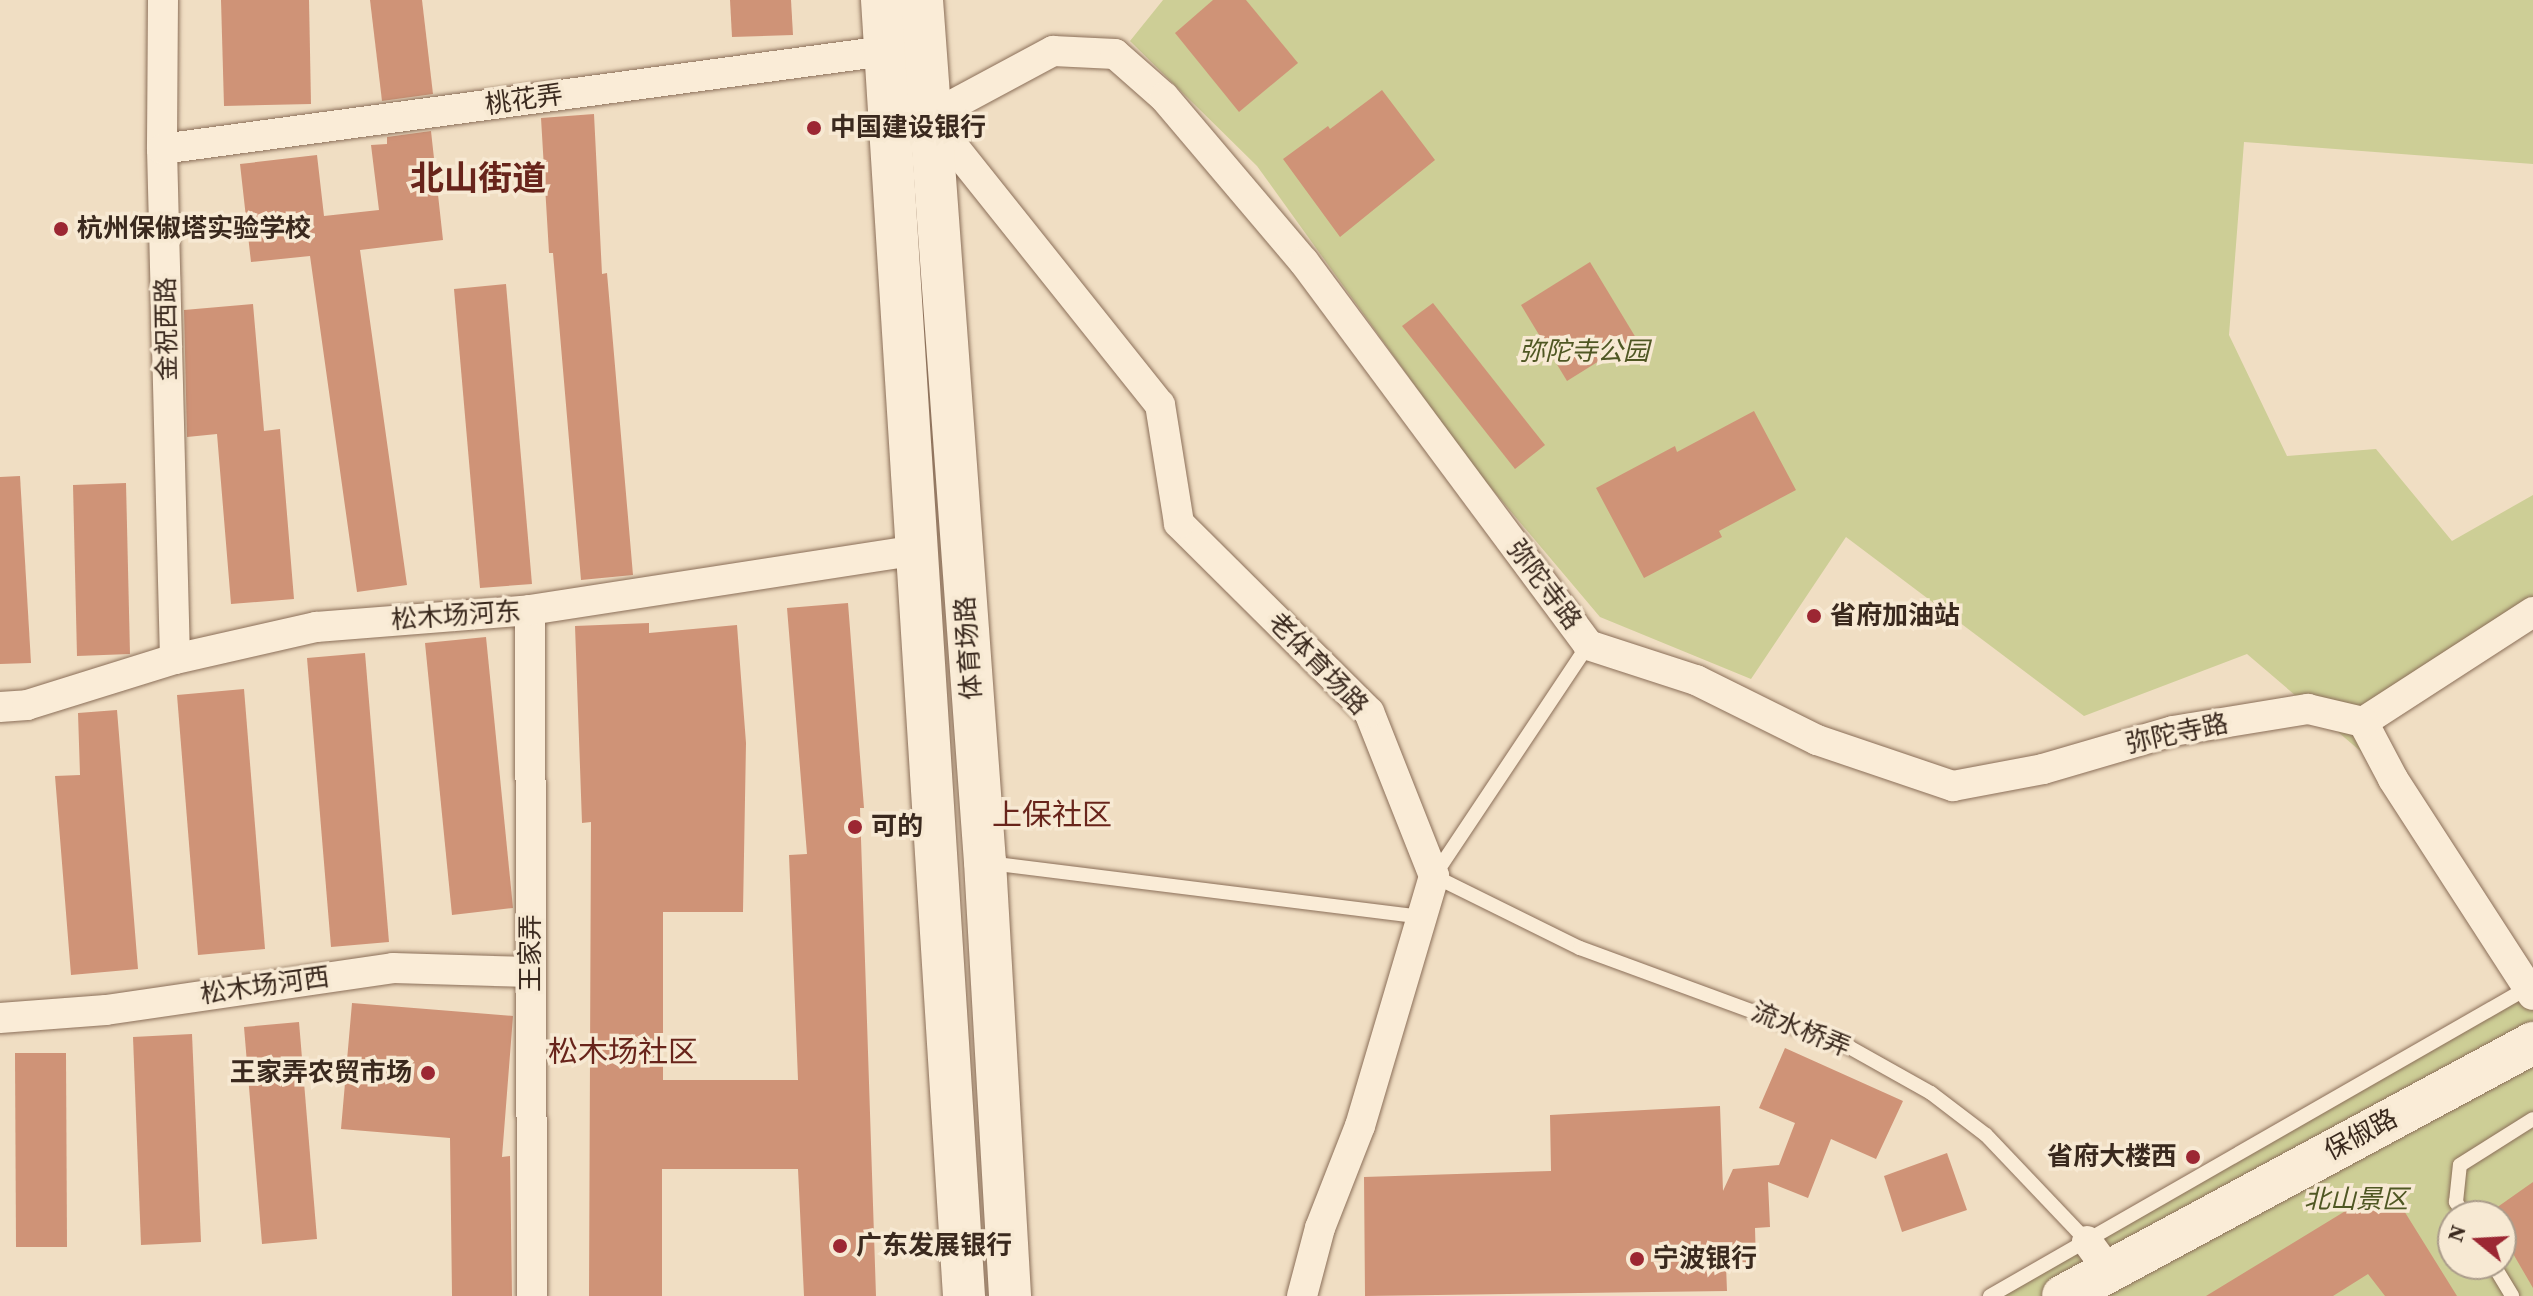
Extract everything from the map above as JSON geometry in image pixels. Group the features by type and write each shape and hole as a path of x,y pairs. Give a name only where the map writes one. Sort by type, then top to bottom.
{"main road":[{"name":"体育场路","path":"882,0 964,1296"},
{"name":"体育场路","path":"922,0 985,862 1010,1296"},
{"name":"保俶路","path":"2063,1296 2098,1256 2533,1043"}],"street":[{"name":"金祝西路","path":"163,0 162,149 175,659"},
{"name":"桃花弄","path":"162,149 885,51"},
{"name":"弥陀寺路","path":"930,117 1053,51 1115,54 1164,97 1304,262 1588,645 1696,680 1817,740 1953,786 2043,769 2173,731 2308,709 2363,722"},
{"name":"老体育场路","path":"930,117 1160,405 1179,523 1369,712 1434,876"},
{"name":"松木场河东","path":"0,707 27,705 175,659 316,627 530,610 918,550"},
{"name":"王家弄","path":"530,610 532,1296"},
{"path":"2531,989 2393,779 2363,722 2533,612"},
{"path":"1302,1296 1320,1228 1360,1126 1434,876"},
{"name":"松木场河西","path":"0,1018 106,1010 393,968 531,972"}],"lane":[{"path":"1434,876 1588,645"},
{"path":"985,862 1423,917"},
{"name":"流水桥弄","path":"1434,876 1580,948 1862,1054 1931,1093 1986,1135 2098,1256"},
{"path":"1990,1296 2098,1256 2531,989"},
{"path":"2456,1200 2460,1165 2533,1119"}],"green space":[{"name":"弥陀寺公园","path":"1163,0 2533,0 2533,164 2244,142 2229,335 2287,456 2376,449 2452,541 2533,495 2533,612 2364,722 2393,779 2247,654 2084,716 1846,537 1751,679 1600,617 1475,469 1257,166 1130,41"},
{"name":"北山景区","path":"2533,983 2533,1296 1991,1296"}],"building":[{"path":"221,0 309,0 311,104 224,106"},
{"path":"370,0 422,0 433,94 382,101"},
{"path":"730,0 791,0 793,35 732,37"},
{"path":"1213,0 1246,0 1298,63 1239,112 1175,33"},
{"path":"1382,90 1435,160 1340,237 1283,159"},
{"path":"594,114 602,274 607,273 633,575 581,580 553,253 549,253 541,118"},
{"path":"431,131 443,240 360,250 407,585 357,592 310,256 251,262 240,164 317,155 324,216 379,210 371,145 387,144 387,137"},
{"path":"1590,262 1636,338 1567,381 1521,305"},
{"path":"506,284 532,584 480,588 454,289"},
{"path":"1433,303 1545,445 1515,469 1402,326"},
{"path":"253,304 264,431 280,429 294,599 231,604 217,434 187,437 184,310"},
{"path":"1754,411 1796,490 1719,531 1722,537 1644,578 1596,488 1675,446 1677,452"},
{"path":"20,476 31,663 0,664 0,477"},
{"path":"126,483 130,654 77,656 73,485"},
{"path":"848,603 864,808 860,808 876,1296 804,1296 798,1169 662,1169 662,1296 589,1296 591,822 582,823 575,626 649,623 649,633 737,625 746,743 743,912 663,912 663,1080 798,1080 789,855 807,854 787,608"},
{"path":"486,637 513,908 452,915 425,643"},
{"path":"365,653 389,942 331,947 307,658"},
{"path":"244,689 265,949 198,955 177,695"},
{"path":"117,710 138,969 71,975 55,776 80,775 78,713"},
{"name":"王家弄农贸市场","path":"352,1003 513,1016 502,1157 510,1156 512,1296 452,1296 450,1138 341,1129"},
{"path":"299,1022 317,1239 262,1244 244,1027"},
{"path":"192,1034 201,1242 141,1245 133,1037"},
{"path":"1785,1048 1903,1101 1876,1159 1831,1139 1808,1198 1768,1182 1770,1227 1755,1228 1756,1263 1726,1265 1727,1291 1365,1296 1364,1177 1551,1171 1550,1115 1720,1106 1723,1191 1733,1169 1779,1165 1795,1123 1759,1108"},
{"path":"15,1053 66,1053 67,1247 16,1247"},
{"path":"1947,1153 1967,1210 1902,1232 1884,1176"},
{"path":"2533,1182 2533,1288 2517,1260 2517,1200 2507,1200"},
{"path":"2388,1185 2437,1264 2437,1280 2447,1280 2457,1296 2385,1296 2368,1274 2333,1296 2206,1296"}],"place":[{"name":"中国建设银行","path":"814,128"},
{"name":"杭州保俶塔实验学校","path":"61,229"},
{"name":"省府加油站","path":"1814,616"},
{"name":"可的","path":"855,827"},
{"name":"王家弄农贸市场","path":"428,1073"},
{"name":"省府大楼西","path":"2193,1157"},
{"name":"广东发展银行","path":"840,1246"},
{"name":"宁波银行","path":"1637,1259"}],"district":[{"name":"北山街道","path":"478,179"},
{"name":"上保社区","path":"1052,815"},
{"name":"松木场社区","path":"623,1052"}]}
